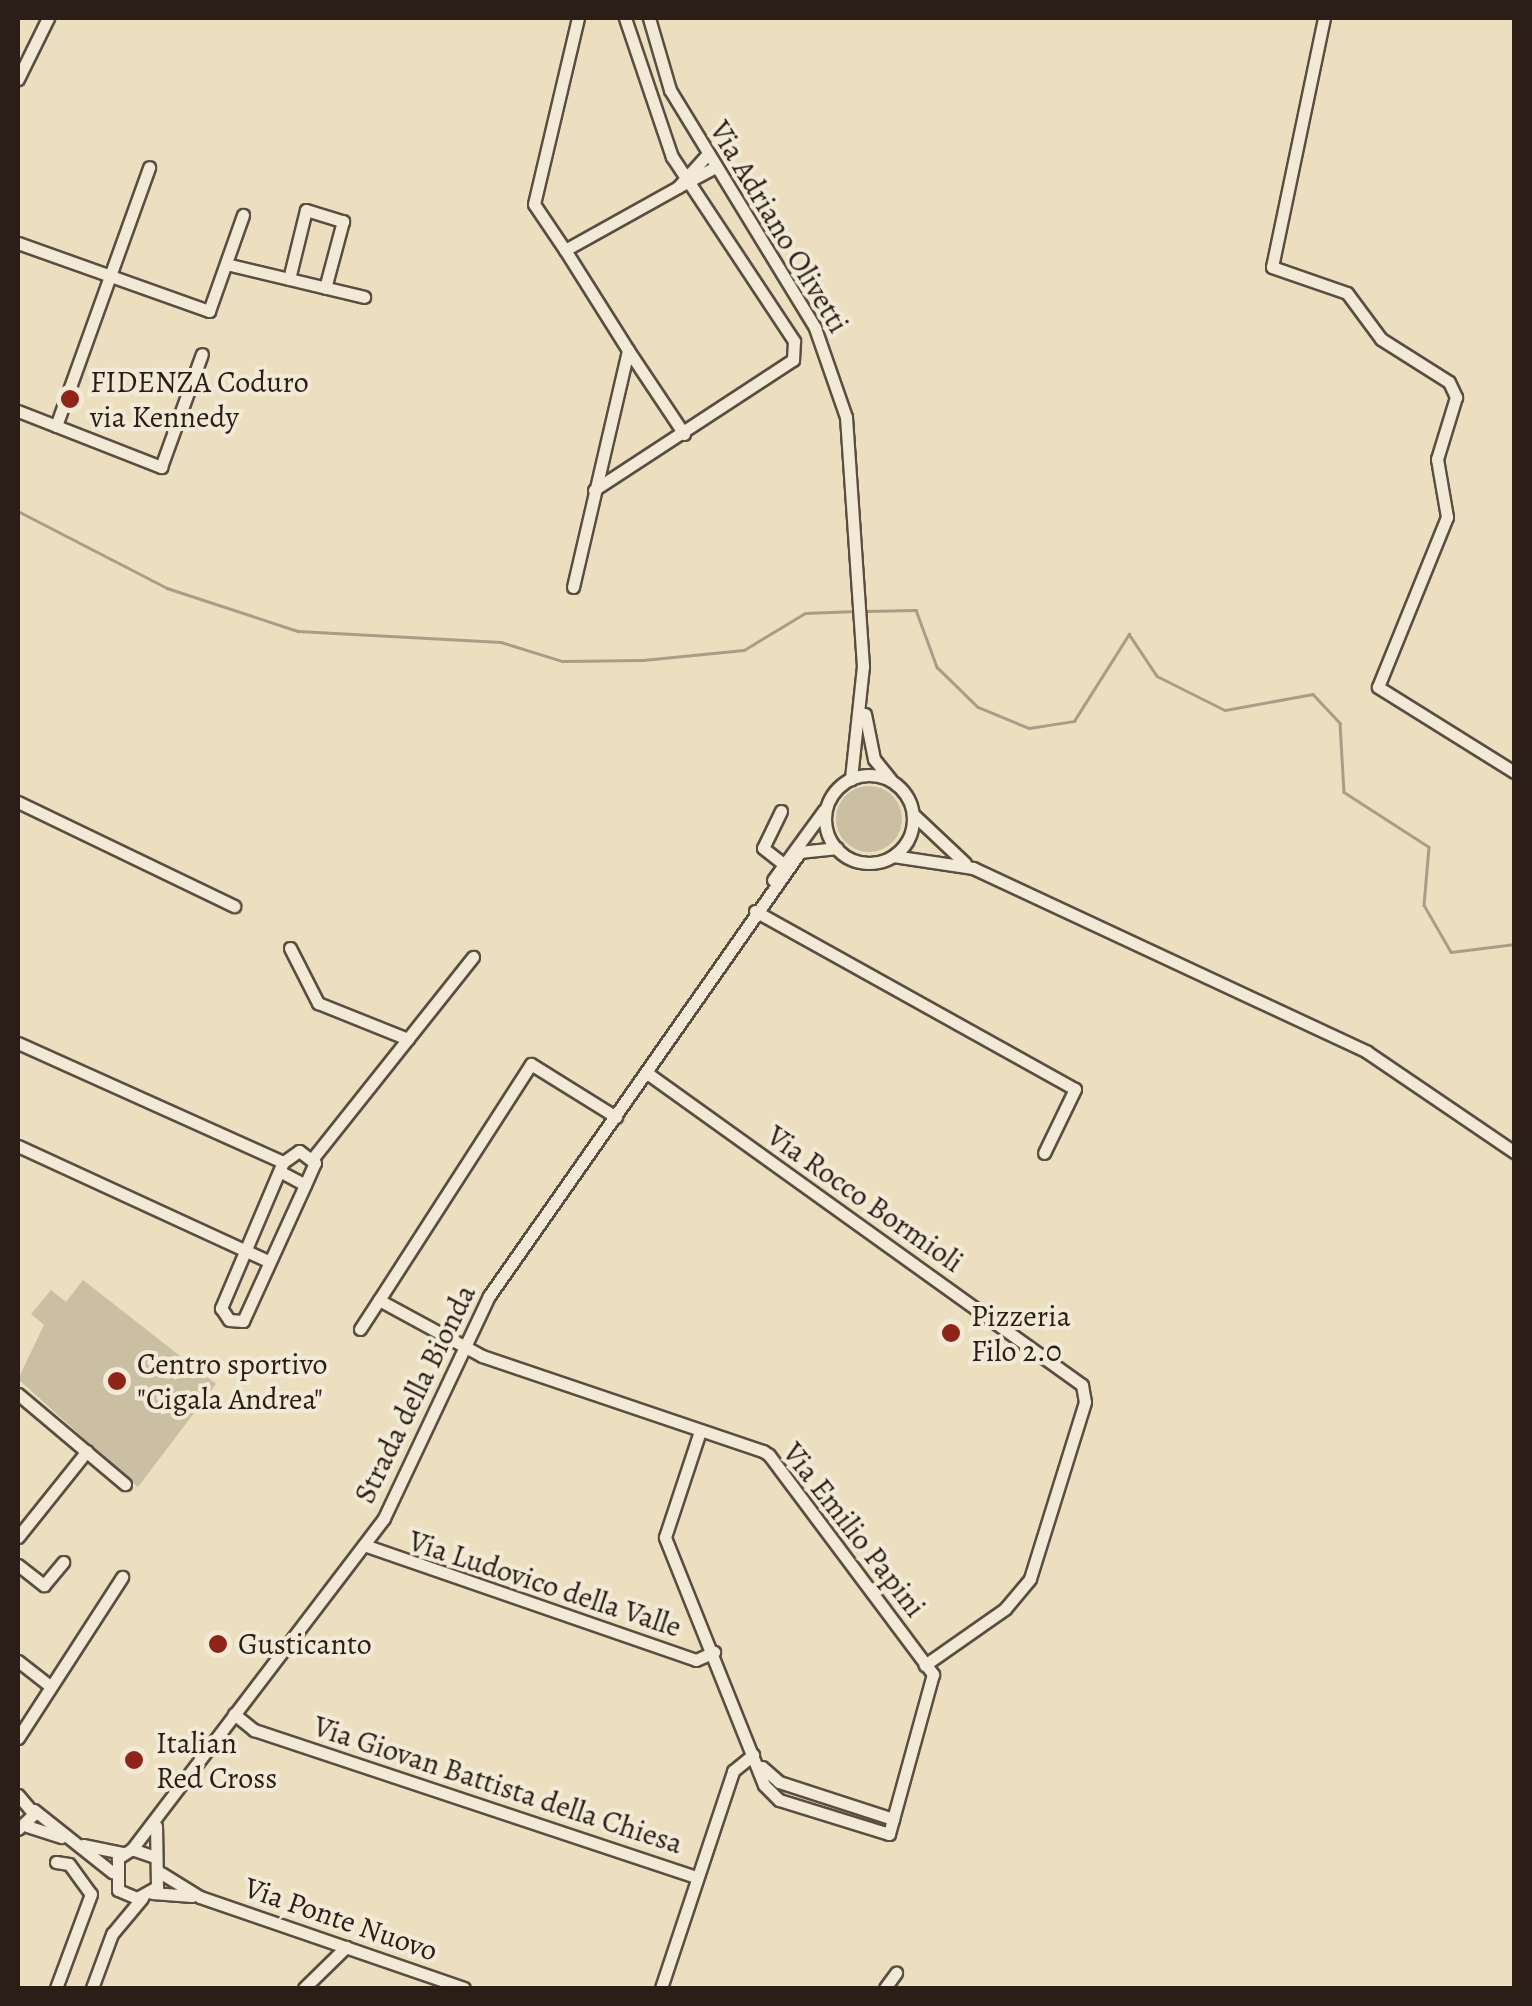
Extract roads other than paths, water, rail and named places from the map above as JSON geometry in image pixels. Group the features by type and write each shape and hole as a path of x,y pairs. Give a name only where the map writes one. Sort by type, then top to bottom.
{"street":[{"path":"18,79 48,18"},
{"path":"578,18 534,204 684,434"},
{"path":"594,490 783,372 794,341 688,183 625,18"},
{"name":"Via Adriano Olivetti","path":"648,18 670,90 831,364 851,457 863,700"},
{"path":"1324,18 1272,266 1347,293 1380,339 1449,382 1453,416 1437,459 1447,517 1378,687 1514,772"},
{"path":"688,183 706,156"},
{"path":"56,426 149,167"},
{"path":"565,250 713,168"},
{"path":"688,183 744,216"},
{"path":"290,279 306,210 342,221 325,288"},
{"path":"18,243 209,311 243,215"},
{"path":"226,264 364,298"},
{"path":"573,587 628,350"},
{"path":"18,412 161,466 202,354"},
{"path":"837,848 828,805 851,779 863,700"},
{"path":"863,700 874,759 894,782 930,838 973,868 1367,1052 1514,1152"},
{"path":"851,779 894,782"},
{"path":"18,802 234,906"},
{"name":"Strada della Bionda","path":"128,1851 161,1815 397,1498 463,1348 828,805"},
{"path":"893,856 910,836 912,810"},
{"path":"781,811 763,844 786,866 809,847 837,848 870,863 893,856 973,868"},
{"path":"758,913 1075,1089 1044,1153"},
{"path":"290,948 318,1003 408,1039"},
{"path":"313,1158 294,1152 282,1167 221,1308 228,1320 243,1321 305,1185 313,1158 473,956"},
{"path":"18,1042 282,1167 305,1185"},
{"path":"360,1329 531,1064 616,1116"},
{"name":"Via Rocco Bormioli","path":"647,1073 1078,1380 1085,1402 1038,1564 1013,1602 926,1665"},
{"path":"18,1146 270,1262"},
{"name":"Via Emilio Papini","path":"379,1300 463,1348 769,1455 926,1665"},
{"path":"18,1394 125,1484"},
{"path":"700,1430 665,1533 754,1755 779,1800 888,1834 935,1689 926,1665"},
{"path":"18,1537 87,1450"},
{"name":"Via Ludovico della Valle","path":"364,1545 696,1660 714,1652"},
{"path":"18,1566 44,1586 63,1562"},
{"path":"18,1738 122,1577"},
{"path":"18,1660 50,1686"},
{"name":"Via Giovan Battista della Chiesa","path":"234,1714 254,1730 694,1877"},
{"path":"754,1755 779,1782 893,1820"},
{"path":"661,1988 694,1877 733,1771 754,1755"},
{"path":"18,1793 112,1872 118,1890 112,1934 92,1988"},
{"path":"34,1810 20,1829 155,1857 161,1873 148,1895 112,1934"},
{"name":"Strada della Bionda","path":"155,1857 161,1815"},
{"path":"112,1872 128,1851"},
{"path":"56,1862 69,1864 91,1894 56,1988"},
{"name":"Via Ponte Nuovo","path":"161,1873 200,1897 464,1988"},
{"name":"Via Ponte Nuovo","path":"118,1890 200,1897"},
{"path":"304,1988 346,1948"},
{"path":"885,1988 896,1974"}],"waterway":[{"path":"18,511 167,588 298,631 501,642 562,661 643,660 744,650 805,613 856,611"},
{"path":"864,611 916,610 937,667 978,707 1029,728 1074,721 1129,634 1157,676 1225,710 1313,694 1340,723 1344,792 1429,847 1424,905 1451,952 1514,944"}],"place":[{"name":"FIDENZA Coduro via Kennedy","path":"70,399"},
{"name":"Pizzeria Filo 2.0","path":"951,1333"},
{"name":"Centro sportivo \"Cigala Andrea\"","path":"117,1381"},
{"name":"Gusticanto","path":"218,1644"},
{"name":"Italian Red Cross","path":"134,1760"}]}
